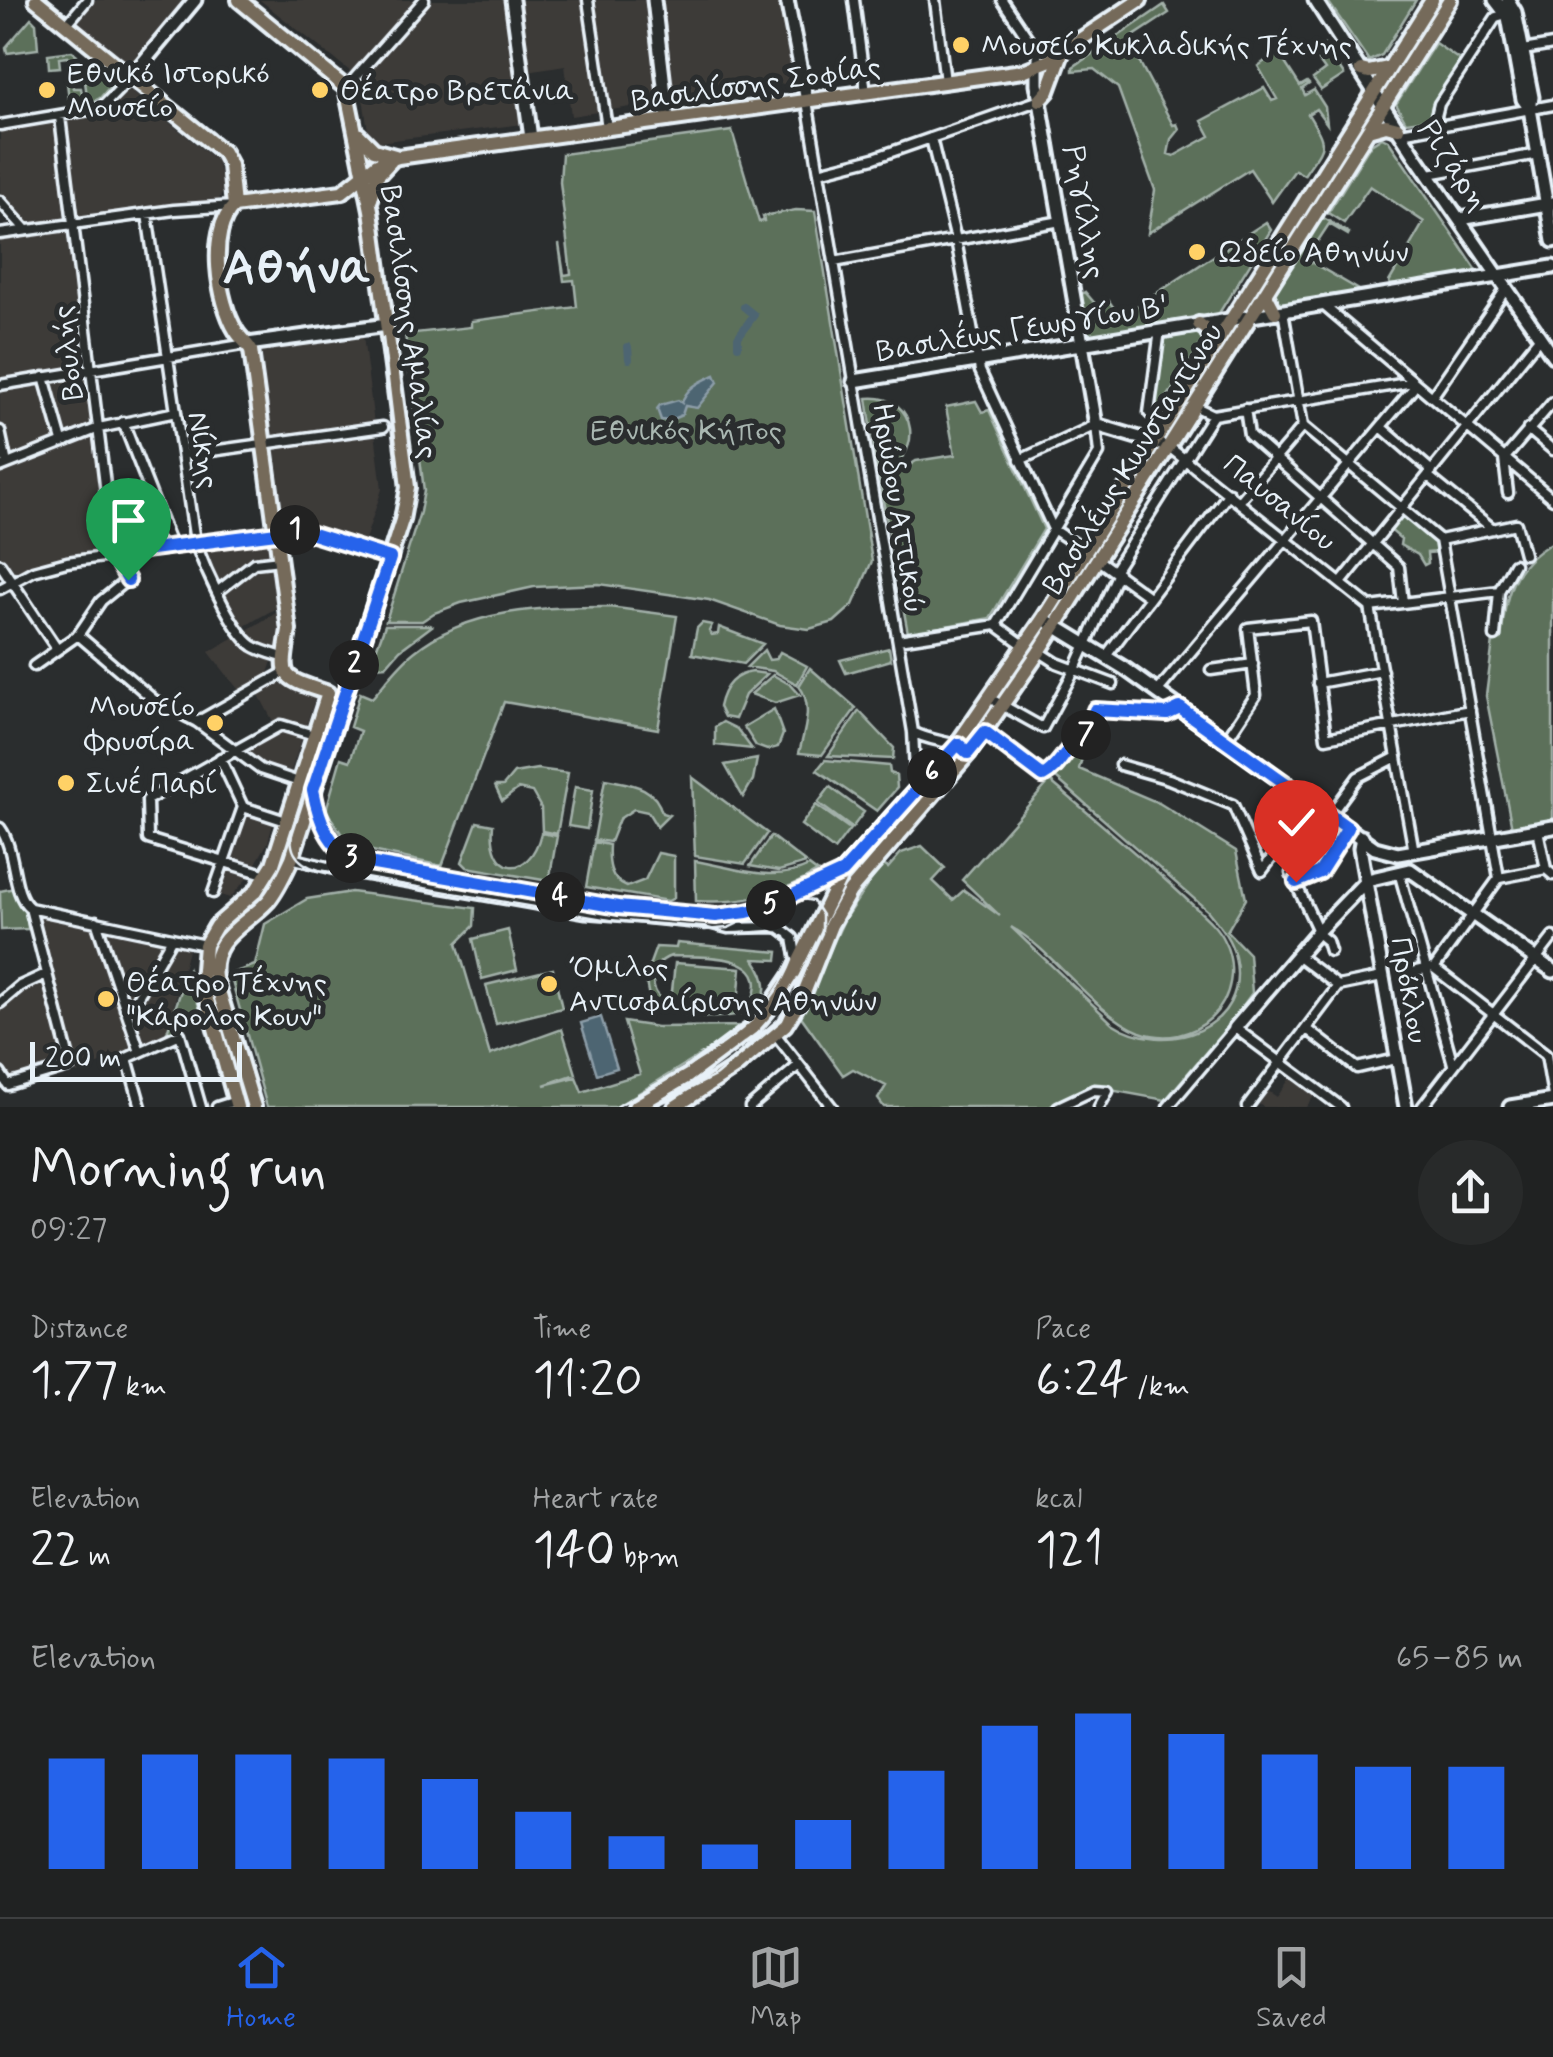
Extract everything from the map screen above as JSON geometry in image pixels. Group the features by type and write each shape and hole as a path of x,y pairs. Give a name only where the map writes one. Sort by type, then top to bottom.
{"main road":[{"path":"36,0 223,152 230,165 234,206 222,224 218,274 234,328 248,344 289,630 283,657 285,672"},
{"path":"240,0 346,88"},
{"name":"Βασιλίσσης Σοφίας","path":"342,192 382,161 398,156 1037,67 1140,0"},
{"name":"Βασιλέως Κωνσταντίνου","path":"1050,623 1086,551 1432,0"},
{"name":"Βασιλέως Κωνσταντίνου","path":"636,1107 688,1076 752,1028 796,967 843,872 963,749 1098,560 1450,0"},
{"path":"1040,100 1048,91 1063,52"},
{"path":"1360,70 1390,68"},
{"name":"Βασιλίσσης Αμαλίας","path":"254,1107 215,978 217,952 227,935 273,895 284,856 313,790 407,501 388,325 371,210 346,88"},
{"path":"1368,130 1386,125 1400,130"},
{"path":"234,206 342,192 371,210 377,176 398,156 368,147 354,128"},
{"path":"1266,294 1279,311"},
{"path":"1199,324 1207,330 1214,347"},
{"name":"Βασιλίσσης Αμαλίας","path":"205,945 216,926 284,856 286,821 328,693 296,681 285,672"},
{"name":"Βασιλέως Κωνσταντίνου","path":"963,749 985,732 997,702"},
{"name":"Βασιλέως Κωνσταντίνου","path":"675,1107 724,1076 776,1034 802,998 832,924 859,878 922,795"},
{"path":"260,909 264,880"},
{"path":"205,945 201,976 236,1104"}],"street":[{"path":"66,25 87,0"},
{"path":"0,125 101,108 195,0"},
{"path":"346,88 424,0"},
{"path":"512,0 531,138"},
{"path":"588,0 607,128"},
{"path":"654,0 668,120"},
{"path":"787,0 806,102"},
{"path":"854,0 866,92"},
{"path":"935,0 945,82"},
{"path":"1002,0 1038,53 1037,67"},
{"name":"Ριζάρη","path":"1315,0 1553,356"},
{"path":"1506,5 1523,50 1553,241"},
{"path":"1506,5 1524,99 1530,109"},
{"path":"1438,126 1439,104 1506,5"},
{"path":"1523,50 1553,45"},
{"name":"Ρηγίλλης","path":"1037,67 1096,426"},
{"path":"819,172 874,158 1040,100"},
{"name":"Ηρώδου Αττικού","path":"806,102 922,795"},
{"path":"1400,130 1553,105"},
{"name":"Βουλής","path":"60,117 113,554 128,580 101,601 78,634"},
{"path":"931,138 956,240 978,360 1053,530 1086,551"},
{"path":"1429,174 1538,154"},
{"path":"0,201 26,230"},
{"path":"1460,219 1550,204"},
{"path":"0,234 234,206"},
{"name":"Νίκης","path":"147,214 195,542 217,592 251,644 283,657"},
{"path":"834,262 1061,221"},
{"name":"Βασιλέως Γεωργίου Β'","path":"854,381 1553,267"},
{"path":"1432,397 1506,289"},
{"path":"1323,304 1553,500"},
{"path":"1279,311 1303,426 1440,540 1498,878 1430,968 1408,973"},
{"path":"0,385 388,325"},
{"path":"1160,330 1149,413 1165,425"},
{"path":"1340,583 1540,338"},
{"path":"44,378 62,440"},
{"path":"1194,406 1213,414 1414,384"},
{"path":"1158,692 1414,384"},
{"path":"1508,493 1504,459 1553,402"},
{"path":"1245,410 1249,435 1399,567 1403,602"},
{"path":"0,431 4,466 98,428 176,412"},
{"path":"997,702 1043,728 1086,644 1116,572 1213,414"},
{"path":"123,422 171,545"},
{"path":"996,625 1099,453 1096,426 1020,460"},
{"name":"Παυσανίου","path":"1096,426 1168,447 1186,458 1370,607"},
{"path":"1240,501 1303,426"},
{"path":"183,455 383,427"},
{"path":"1381,427 1493,529"},
{"path":"1528,429 1553,450"},
{"path":"1106,656 1229,493"},
{"path":"1440,540 1516,524 1524,554"},
{"path":"0,589 48,566 171,545 300,530 390,558"},
{"path":"217,592 254,563 280,560"},
{"path":"1098,560 1149,597"},
{"path":"0,564 57,649"},
{"path":"1495,636 1499,592 1514,564"},
{"path":"1453,1064 1404,871 1409,852 1397,757 1370,607 1499,592"},
{"path":"1226,740 1256,695 1248,628 1311,620 1326,738 1470,710"},
{"path":"1050,623 1106,656 1375,848 1391,853 1409,852 1553,827"},
{"path":"898,640 996,625 1032,649 1112,684"},
{"path":"34,666 78,634 154,700 197,722 260,769 299,782"},
{"path":"1211,670 1252,664"},
{"path":"1318,683 1382,671"},
{"path":"197,722 285,672"},
{"path":"985,732 1043,776 1071,744 1085,738 1095,710 1167,714 1180,708"},
{"path":"264,880 224,861 148,839 147,800 280,725 314,735"},
{"path":"913,732 963,749"},
{"path":"1330,814 1358,777 1397,757"},
{"path":"213,893 243,806 220,758"},
{"path":"1120,765 1168,779 1233,806 1262,871 1314,803"},
{"path":"313,790 330,839 357,861 618,907 737,914 767,907 843,872"},
{"path":"243,806 286,821"},
{"path":"0,828 10,843 21,898 30,908 71,1066 8,1085 0,1073"},
{"path":"1296,882 1320,872 1348,828"},
{"path":"1498,878 1550,872 1538,830"},
{"name":"Πρόκλου","path":"1367,840 1360,848 1406,1107"},
{"path":"284,856 339,870 586,913 705,922 728,928 779,927 795,943 796,967"},
{"path":"1171,1106 1297,955 1366,880 1404,871 1553,971"},
{"path":"1291,873 1317,932 1330,951"},
{"path":"30,908 205,945"},
{"path":"96,922 140,1052"},
{"path":"1422,1107 1553,937"},
{"path":"125,1010 133,1005 172,938"},
{"path":"1297,955 1338,986"},
{"path":"1430,968 1546,1055 1553,1098 1510,1107"},
{"path":"0,1004 20,986 46,974"},
{"path":"1248,1107 1338,986 1382,978"},
{"path":"1235,1028 1341,1107"},
{"path":"1307,1029 1357,1068 1396,1059"},
{"path":"141,1107 127,1058 180,1034 202,1107"},
{"path":"776,1034 832,1107"},
{"path":"1546,1055 1553,1046"},
{"path":"750,1107 799,1065"},
{"path":"1058,1107 1094,1090 1108,1092 1100,1107"},
{"path":"217,1107 236,1104"}],"shaded area":[{"path":"91,0 190,0 132,70 73,22"},
{"path":"260,0 503,0 522,124 370,143 360,79"},
{"path":"515,0 777,0 786,9 796,82 571,116 565,65 527,71"},
{"path":"127,88 217,161 224,190 218,201 25,226 0,200 0,128 104,114"},
{"path":"69,226 85,365 0,379 0,239"},
{"path":"363,336 382,489 364,543 303,524 285,527 261,348"},
{"path":"86,371 112,556 60,562 13,581 0,559 0,386"},
{"path":"269,537 278,607 241,628 195,544"},
{"path":"278,612 281,634 266,679 241,693 209,652"},
{"path":"272,681 311,692 315,699 289,777 260,767 236,751 276,727 257,691"},
{"path":"244,807 275,816 268,842 249,876 230,898 217,894"},
{"path":"31,912 189,946 167,1032 77,1074 71,1057 9,1081 0,1060 0,1006 12,993 50,974"},
{"path":"1291,1077 1316,1094 1306,1107 1259,1104 1268,1091 1277,1097"}],"green space":[{"path":"1327,0 1416,0 1382,55 1369,61"},
{"path":"1164,5 1169,13 1131,38 1143,58 1139,61 1173,125 1177,124 1179,129 1171,139 1168,154 1174,156 1210,136 1202,121 1264,88 1272,101 1277,99 1258,66 1278,52 1300,86 1309,84 1302,89 1305,95 1314,90 1325,107 1327,124 1316,109 1308,114 1321,139 1320,150 1304,175 1295,170 1272,202 1250,169 1148,233 1155,190 1118,88 1094,69 1073,71 1073,67"},
{"path":"31,18 36,23 38,49 7,53 6,47"},
{"path":"1435,43 1461,61 1432,105 1429,119 1406,122 1396,104"},
{"path":"1324,45 1344,75 1321,90 1313,79 1325,70 1312,52"},
{"path":"72,51 77,55 80,82 72,83 73,88 81,88 84,105 75,107 74,99 69,99 68,57 59,58 60,67 49,68 48,54"},
{"path":"82,59 112,84 100,98 88,104"},
{"name":"Εθνικός Κήπος","path":"732,131 759,222 764,221 763,216 815,211 872,561 853,605 834,622 809,629 780,625 709,600 599,584 534,587 461,603 422,621 386,621 424,491 405,334 471,327 471,321 577,307 574,280 564,281 559,244 564,275 571,274 560,182 562,154"},
{"path":"1382,137 1388,140 1476,269 1474,273 1390,285 1424,222 1370,186 1344,223 1328,213 1371,144"},
{"path":"1322,217 1349,233 1329,224 1306,259 1366,294 1275,307 1270,298"},
{"path":"1266,222 1271,230 1216,318 1084,341 1077,297 1085,292 1098,307 1109,301 1120,317"},
{"path":"1200,331 1205,338 1156,415 1150,412 1165,336"},
{"path":"867,398 884,399 897,406 910,429 904,455 878,473"},
{"path":"976,401 982,412 989,410 1044,529 990,618 908,633 879,479 916,461 955,455 946,407"},
{"path":"1404,514 1437,541 1439,552 1427,553 1428,563 1424,565 1418,555 1400,545 1401,539 1389,529"},
{"path":"1553,542 1553,825 1513,833 1486,696 1493,641 1501,640 1508,595 1519,572"},
{"path":"609,607 677,616 658,729 504,702 442,866 354,847 346,841 326,810 341,758 350,761 360,731 350,727 360,693 372,698 414,652 458,626 507,613"},
{"path":"702,623 712,625 712,635 718,634 719,627 763,644 743,664 692,654 697,628"},
{"path":"385,625 432,626 386,666 374,667 373,671 369,669"},
{"path":"889,648 891,660 846,673 840,660"},
{"path":"764,650 769,660 776,659 780,652 807,666 797,684 773,671 747,667"},
{"path":"810,668 856,708 822,755 799,753 807,710 799,686"},
{"path":"753,672 767,674 745,695 735,719 724,717 719,707 726,688 740,676"},
{"path":"773,675 800,695 775,703 751,694"},
{"path":"774,709 783,734 778,747 767,750 756,746 744,727"},
{"path":"859,711 894,748 893,759 828,756"},
{"path":"723,722 737,729 752,749 715,745 715,727"},
{"path":"1072,745 1084,751 1079,769 1159,803 1236,851 1246,899 1227,931 1249,954 1252,993 1165,1100 1086,1087 1047,1107 884,1107 878,1099 886,1086 853,1069 843,1075 800,1015 845,918 882,864 888,868 901,853 922,846 945,868 933,881 953,900 964,890 1000,916 962,880 1050,781 1216,928 1230,961 1228,991 1218,1010 1195,1029 1168,1036 1149,1035 1106,1011 1042,950 1011,927 1112,1023 1134,1033 1157,1038 1179,1037 1218,1019 1230,1002 1237,982 1235,957 1227,937 1207,910 1056,778"},
{"path":"757,759 753,780 743,797 725,765"},
{"path":"825,760 889,766 890,773 896,775 897,788 877,811 817,770"},
{"path":"537,769 568,773 557,834 542,831 541,808 532,792 518,789 502,801 495,786 503,786 514,773"},
{"path":"692,777 767,833 745,864 695,856"},
{"path":"605,779 647,791 662,813 669,815 657,827 648,812 634,809 619,819 610,842 594,840"},
{"path":"575,787 593,790 587,829 568,826"},
{"path":"830,787 864,812 852,828 818,803"},
{"path":"816,805 850,829 834,850 801,825"},
{"path":"477,822 493,825 497,854 511,866 528,859 541,833 557,836 549,881 467,867 462,862"},
{"path":"771,836 806,863 779,871 750,866"},
{"path":"594,842 609,845 613,875 627,887 645,880 658,853 674,856 674,898 668,901 586,887"},
{"path":"695,861 767,874 809,866 817,872 759,897 696,901"},
{"path":"15,888 18,903 26,909 28,929 1,930 0,891"},
{"path":"351,892 475,908 474,926 457,943 490,1055 562,1029 576,1074 544,1085 576,1077 582,1092 640,1074 624,1022 657,1027 747,1026 616,1107 267,1107 230,974 255,965 265,924 307,899"},
{"path":"508,930 517,970 482,979 473,939"},
{"path":"677,943 778,952 777,960 754,959 765,982 762,999 749,1010 707,1017 663,1007 649,997 645,977 656,947 676,948","holes":["671,956 714,957 743,964 756,983 753,998 734,1010 684,1007 662,999 655,991 653,979 660,962"]},
{"path":"675,963 741,968 738,1004 671,1000"},
{"path":"553,969 562,1008 496,1024 486,985"},
{"path":"188,970 203,1020 167,1032"}],"water":[{"path":"715,375 718,382 697,408 685,406 682,415 661,420 657,409 660,405 678,400 682,403 691,389"},
{"path":"601,1017 617,1068 597,1074 581,1023"}],"waterway":[{"path":"738,346 738,337 754,315 744,307"},
{"path":"628,347 629,359"}],"tram line":[{"path":"383,338 399,499 294,824 294,853 319,870 615,921 705,930 728,928 792,897 813,901 822,915 822,933 782,1020 715,1076 654,1107"},
{"path":"616,1107 718,1047 762,1009 779,986 792,960 785,937 771,931 727,934"}],"place":[{"name":"Μουσείο Κυκλαδικής Τέχνης","path":"961,45"},
{"name":"Εθνικό Ιστορικό Μουσείο","path":"47,90"},
{"name":"Θέατρο Βρετάνια","path":"320,90"},
{"name":"Ωδείο Αθηνών","path":"1197,252"},
{"name":"Μουσείο Φρυσίρα","path":"215,723"},
{"name":"Σινέ Παρί","path":"66,783"},
{"name":"Όμιλος Αντισφαίρισης Αθηνών","path":"549,984"},
{"name":"Θέατρο Τέχνης \"Κάρολος Κουν\"","path":"106,999"}],"district":[{"name":"Αθήνα","path":"297,265"}],"route":[{"path":"128,580 113,554 295,530 390,558 313,790 330,839 357,861 618,907 716,916 737,914 767,907 843,872 958,744 968,753 985,732 1043,776 1071,744 1085,738 1095,710 1167,714 1180,708 1348,828 1320,872 1296,882"}]}
